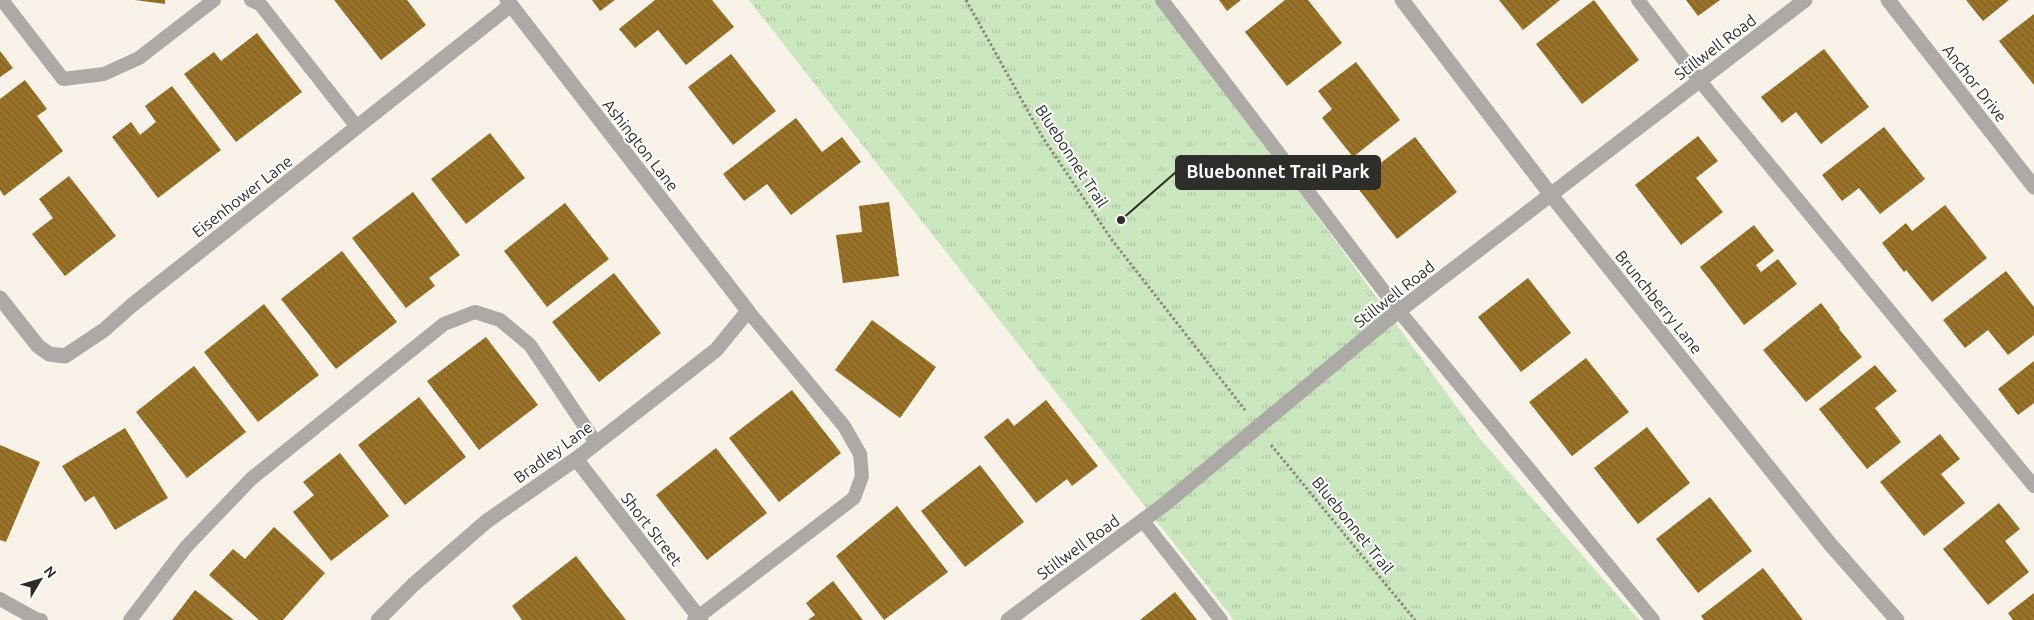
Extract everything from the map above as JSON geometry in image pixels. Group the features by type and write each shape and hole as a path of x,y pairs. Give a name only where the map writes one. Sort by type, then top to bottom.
{"street":[{"name":"Brunchberry Lane","path":"1402,0 1551,195 1830,544 1897,620"},
{"name":"Stillwell Road","path":"1008,620 1143,521 1259,428 1399,311 1805,0"},
{"name":"Anchor Drive","path":"1888,0 2034,187"},
{"name":"Eisenhower Lane","path":"0,298 38,346 49,354 64,356 104,330 509,3"},
{"name":"Ashington Lane","path":"509,3 748,311"},
{"name":"Bradley Lane","path":"378,620 414,585 487,521 576,459 716,350 748,311"},
{"name":"Short Street","path":"576,459 698,619"}],"lane":[{"path":"2,0 63,79 104,74 139,58 214,0"},
{"path":"251,0 260,4 357,127"},
{"path":"1162,0 1399,311 1653,620"},
{"path":"1638,0 1700,81 2034,486"},
{"path":"698,619 854,498 862,476 860,454 844,426 748,311"},
{"path":"130,620 186,547 250,479 444,324 467,315 475,312 500,320 530,345 596,443"},
{"path":"1143,521 1222,620"},
{"path":"0,599 41,620"}],"path":[{"name":"Bluebonnet Trail","path":"966,0 1043,138 1112,240 1245,411"},
{"name":"Bluebonnet Trail","path":"1272,446 1415,620"}],"green space":[{"path":"749,0 1159,0 1481,440 1639,620 1234,620"}],"building":[{"path":"135,0 165,0 165,4"},
{"path":"334,0 407,0 426,25 381,60"},
{"path":"592,0 615,0 600,11"},
{"path":"655,0 712,0 734,27 686,65 658,30 635,48 619,29"},
{"path":"1219,0 1241,0 1227,11"},
{"path":"1285,0 1308,0 1342,43 1287,86 1245,32"},
{"path":"1499,0 1560,0 1523,30"},
{"path":"1594,0 1639,60 1582,104 1536,44"},
{"path":"1686,0 1720,0 1698,16"},
{"path":"1966,0 2009,0 1983,21"},
{"path":"2034,14 2034,85 1999,41"},
{"path":"257,33 302,92 236,142 184,74 214,52 221,61"},
{"path":"1824,49 1869,107 1821,144 1796,112 1782,123 1761,97"},
{"path":"0,51 13,68 0,77"},
{"path":"731,54 776,111 733,145 688,87"},
{"path":"1356,62 1400,120 1353,157 1322,118 1332,109 1318,91"},
{"path":"25,80 47,109 37,116 63,151 4,196 0,190 0,99"},
{"path":"172,86 221,150 158,198 112,137 131,122 140,135 156,122 145,106"},
{"path":"796,118 822,152 842,137 861,162 791,215 767,184 744,201 723,174"},
{"path":"1884,127 1925,179 1880,214 1859,188 1842,201 1822,175"},
{"path":"490,133 525,178 466,224 431,179"},
{"path":"1698,136 1718,161 1696,178 1723,212 1681,245 1635,185"},
{"path":"1415,137 1457,192 1397,239 1354,183"},
{"path":"69,176 116,236 65,276 32,234 53,218 39,199"},
{"path":"413,192 460,255 429,278 435,286 406,308 352,238"},
{"path":"889,202 899,276 843,283 836,235 862,232 859,206"},
{"path":"565,203 609,259 547,307 504,251"},
{"path":"1945,205 1987,258 1932,302 1906,270 1904,272 1882,243 1906,223 1912,231"},
{"path":"1754,225 1774,251 1756,265 1761,272 1778,259 1797,284 1744,325 1700,267"},
{"path":"342,251 397,322 336,369 281,299"},
{"path":"2006,271 2034,307 2034,335 2008,355 1988,330 1965,348 1943,320"},
{"path":"614,273 661,333 599,382 552,322"},
{"path":"1528,278 1571,333 1521,372 1478,317"},
{"path":"1821,303 1862,357 1806,402 1763,350"},
{"path":"264,304 319,375 258,422 204,352"},
{"path":"872,320 936,367 900,418 835,370"},
{"path":"486,337 538,405 479,450 427,381"},
{"path":"1586,358 1629,412 1572,456 1529,402"},
{"path":"2034,361 2034,403 2018,415 1998,389"},
{"path":"1875,365 1897,391 1875,408 1901,442 1867,469 1819,409"},
{"path":"194,366 246,432 187,478 136,412"},
{"path":"792,390 841,453 779,502 729,438"},
{"path":"419,397 466,457 405,505 358,445"},
{"path":"1046,400 1098,466 1072,486 1067,479 1036,503 984,437 1008,418 1014,426"},
{"path":"1647,427 1690,483 1638,524 1594,468"},
{"path":"125,428 168,498 115,530 94,496 85,502 62,466"},
{"path":"1940,434 1960,459 1941,474 1965,503 1924,536 1880,482"},
{"path":"0,445 40,462 6,542 0,540"},
{"path":"716,448 767,513 707,560 656,495"},
{"path":"340,453 389,516 331,561 293,512 314,495 303,482"},
{"path":"980,465 1024,522 965,567 921,511"},
{"path":"1710,497 1752,551 1698,593 1656,539"},
{"path":"1999,503 2020,529 2005,541 2029,572 1988,605 1943,549"},
{"path":"897,506 948,572 884,620 836,556"},
{"path":"274,527 325,573 283,620 259,620 209,575 233,549 245,559"},
{"path":"576,556 626,620 522,620 512,606"},
{"path":"1763,568 1803,620 1704,620 1701,616"},
{"path":"833,581 863,620 808,620 815,615 806,603"},
{"path":"195,590 234,620 172,620"},
{"path":"1175,592 1197,620 1140,620"},
{"path":"2034,593 2034,620 2013,620 2008,613"}],"place":[{"name":"Bluebonnet Trail Park","path":"1121,220"}]}
